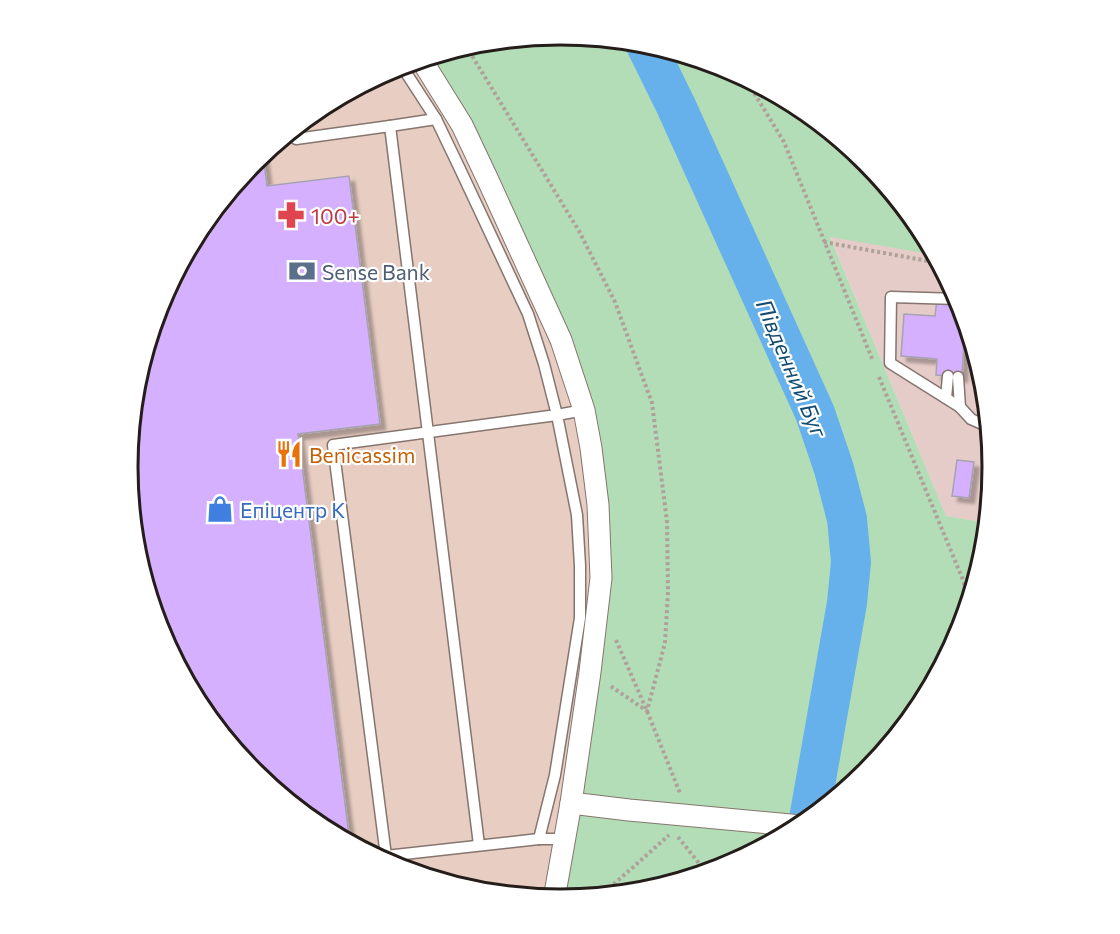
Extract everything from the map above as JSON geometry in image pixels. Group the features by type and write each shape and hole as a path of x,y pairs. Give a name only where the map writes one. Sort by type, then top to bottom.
{"street":[{"path":"426,67 462,126 561,340 584,410 591,447 598,505 601,578 571,803 556,889"},
{"path":"571,803 784,824"}],"lane":[{"path":"407,74 436,119 528,314 544,364 577,515 580,618 556,765 539,839"},
{"path":"296,138 436,119"},
{"path":"390,126 479,845"},
{"path":"947,299 891,297 890,363 960,407 971,419 979,423"},
{"path":"946,398 953,376 960,407"},
{"path":"385,851 333,445 584,410"},
{"path":"395,855 539,839 565,839"}],"path":[{"path":"471,55 579,231 615,302 652,403 667,522 668,592 664,643 647,711"},
{"path":"755,93 784,142 873,362"},
{"path":"823,242 927,260"},
{"path":"877,373 965,587"},
{"path":"613,633 682,797"},
{"path":"606,682 647,711"},
{"path":"613,885 673,831 701,865"}],"shaded area":[{"path":"415,71 454,130 552,344 582,449 592,578 561,802 546,888 478,881 424,867 373,845 326,818 303,802 262,765 225,724 209,701 170,628 160,603 146,549 138,467 146,385 160,331 195,256 225,210 243,189 303,132 349,102"},
{"path":"830,236 923,253 950,306 960,331 974,385 982,467 978,521 946,516"}],"green space":[{"path":"560,45 642,53 696,67 747,89 817,132 877,189 895,210 923,253 830,237 946,516 978,521 968,576 960,603 938,654 895,724 838,784 797,816 582,795 611,579 602,446 570,337 433,64 478,53"},
{"path":"579,813 770,832 721,857 669,875 615,885 566,889"}],"building":[{"name":"Епіцентр К","path":"265,167 267,186 349,176 380,424 298,434 349,832 303,802 282,784 243,745 209,701 182,654 160,603 146,549 142,522 139,495 139,439 146,385 160,331 182,280 209,233 225,210"},
{"path":"937,299 947,299 964,344 962,377 936,375 937,359 901,356 904,314 935,316"},
{"path":"957,460 974,462 969,498 952,496"}],"waterway":[{"name":"Південний Буг","path":"651,55 815,413 834,469 847,519 851,562 847,603 811,806"}],"place":[{"name":"100+","path":"291,215"},
{"name":"Sense Bank","path":"302,271"},
{"name":"Benicassim","path":"289,454"},
{"name":"Епіцентр К","path":"220,509"}]}
